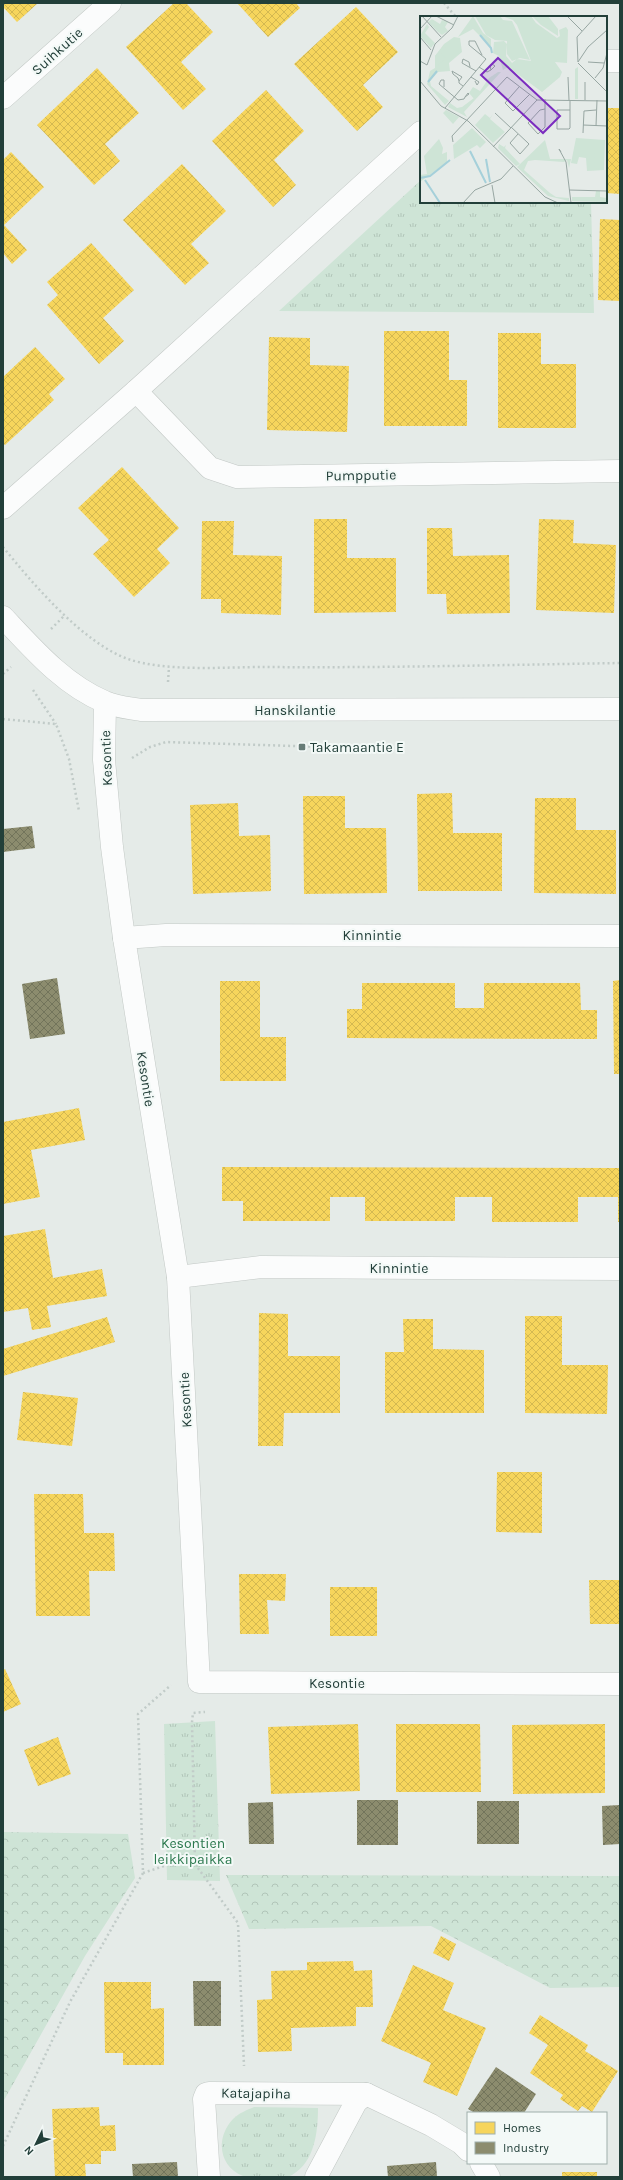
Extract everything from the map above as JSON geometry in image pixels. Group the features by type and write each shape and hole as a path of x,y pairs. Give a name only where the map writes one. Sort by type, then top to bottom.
{"street":[{"name":"Suihkutie","path":"3,98 110,3"},
{"path":"607,61 620,61"},
{"path":"3,508 136,390 420,133"},
{"name":"Pumpputie","path":"136,390 210,468 237,477 620,471"},
{"name":"Hanskilantie","path":"3,617 56,671 81,689 105,702 141,710 620,709"},
{"name":"Kesontie","path":"105,702 104,760 112,847 124,938 178,1277 199,1682 620,1684"},
{"name":"Kinnintie","path":"124,938 166,935 620,936"},
{"name":"Kinnintie","path":"178,1277 261,1267 620,1269"},
{"name":"Katajapiha","path":"209,2177 204,2099 206,2094 366,2094 431,2124 461,2143 467,2149"},
{"path":"316,2177 356,2102 366,2094"},
{"path":"482,2164 489,2177"}],"path":[{"path":"444,3 455,16"},
{"path":"3,547 65,615 89,637 108,650 129,660 169,667 620,663"},
{"path":"48,632 65,615"},
{"path":"3,674 14,665"},
{"path":"168,687 169,667"},
{"path":"32,689 56,724 69,759 80,819"},
{"path":"3,719 56,724"},
{"path":"135,758 150,747 166,742 326,747"},
{"path":"3,2146 70,2002 143,1873 138,1714 174,1682"},
{"path":"215,1682 214,1711 193,1713 192,1722 195,1864 238,1923 245,2093"},
{"path":"143,1873 167,1866 195,1864"}],"green space":[{"path":"420,181 420,203 591,203 594,313 279,311"},
{"name":"Kesontien leikkipaikka","path":"215,1721 220,1881 167,1880 164,1724"},
{"path":"3,1832 128,1834 135,1878 85,1956 3,2102"},
{"path":"226,1875 620,1876 620,1987 550,1988 431,1926 249,1929"},
{"path":"254,2107 318,2108 314,2145 306,2162 292,2175 283,2177 246,2177 235,2172 225,2159 222,2151 222,2143 227,2127 238,2115"}],"building: Homes":[{"path":"3,3 38,3 17,22 3,7"},
{"path":"174,3 186,3 213,32 181,62 206,89 183,110 126,47"},
{"path":"237,3 296,3 300,8 268,37"},
{"path":"356,7 398,52 363,85 383,107 357,131 294,64"},
{"path":"97,68 139,113 105,144 120,161 94,185 37,125"},
{"path":"266,90 304,131 274,160 296,185 273,207 212,141"},
{"path":"607,108 620,108 620,194 607,193"},
{"path":"11,152 44,187 4,225 27,250 12,264 3,253 3,160"},
{"path":"182,164 226,211 191,244 209,263 185,285 123,220"},
{"path":"600,219 620,220 620,301 598,300"},
{"path":"91,243 134,290 103,318 124,341 99,364 47,305 58,295 47,282"},
{"path":"384,331 449,331 449,380 467,380 467,426 384,426"},
{"path":"498,333 541,333 541,364 576,364 576,428 498,428"},
{"path":"269,337 310,338 310,365 349,366 347,432 267,430"},
{"path":"35,347 65,379 49,394 54,400 5,445 3,443 3,377"},
{"path":"122,467 179,528 157,549 170,563 134,597 93,554 109,540 78,508"},
{"path":"314,519 347,519 347,558 396,558 396,612 314,613"},
{"path":"539,519 574,520 573,543 616,545 614,613 536,610"},
{"path":"202,521 234,521 233,555 282,556 281,615 221,613 221,599 201,599"},
{"path":"427,528 452,528 453,556 509,555 510,613 447,614 446,594 427,594"},
{"path":"452,793 453,833 502,833 502,891 418,891 417,794"},
{"path":"303,796 345,796 345,828 386,828 387,893 304,894"},
{"path":"535,798 576,798 576,830 616,830 616,894 534,893"},
{"path":"238,803 239,836 270,835 271,891 193,894 190,805"},
{"path":"620,980 620,1074 614,1074 613,981"},
{"path":"220,981 260,981 260,1037 286,1037 286,1081 220,1081"},
{"path":"362,983 455,983 455,1008 484,1008 484,983 580,983 581,1010 597,1010 597,1039 347,1038 347,1009 362,1009"},
{"path":"79,1108 85,1140 31,1150 40,1197 3,1204 3,1122"},
{"path":"222,1167 620,1168 620,1222 618,1222 618,1197 578,1197 578,1222 492,1222 492,1197 455,1197 455,1221 365,1221 365,1197 330,1197 330,1221 243,1221 243,1201 222,1201"},
{"path":"45,1229 53,1278 102,1269 107,1296 47,1306 51,1327 32,1330 28,1308 3,1312 3,1236"},
{"path":"259,1313 288,1314 288,1356 340,1356 340,1413 284,1413 283,1446 258,1446"},
{"path":"525,1316 562,1316 562,1365 608,1365 607,1414 525,1413"},
{"path":"107,1317 115,1342 3,1376 3,1349"},
{"path":"403,1319 433,1319 433,1349 484,1350 484,1413 385,1413 385,1352 404,1352"},
{"path":"23,1392 78,1398 72,1446 17,1440"},
{"path":"497,1472 542,1472 542,1533 496,1532"},
{"path":"34,1494 83,1494 84,1533 114,1533 115,1571 89,1571 90,1616 36,1616"},
{"path":"239,1574 286,1574 285,1601 267,1600 269,1634 240,1634"},
{"path":"589,1580 620,1580 620,1624 590,1624"},
{"path":"330,1587 377,1587 377,1636 330,1636"},
{"path":"5,1669 21,1704 3,1712 3,1670"},
{"path":"358,1724 360,1791 271,1794 268,1727"},
{"path":"396,1724 480,1724 481,1792 396,1792"},
{"path":"605,1724 605,1793 513,1794 512,1725"},
{"path":"58,1737 71,1774 38,1786 24,1750"},
{"path":"441,1936 456,1944 449,1961 433,1953"},
{"path":"353,1961 354,1971 372,1970 373,2007 356,2007 356,2026 291,2028 292,2051 258,2052 257,2000 272,1999 271,1971 307,1970 307,1962"},
{"path":"413,1965 454,1983 443,2010 486,2028 457,2096 423,2082 431,2063 381,2041"},
{"path":"104,1982 151,1982 151,2009 164,2008 164,2065 123,2065 123,2053 105,2053"},
{"path":"540,2015 588,2045 585,2051 618,2071 592,2112 582,2106 578,2111 560,2099 563,2095 530,2073 548,2045 529,2033"},
{"path":"99,2107 100,2126 115,2125 116,2151 101,2151 101,2164 85,2164 86,2177 55,2177 52,2109"},
{"path":"562,2172 597,2172 597,2177 562,2177"}],"building: Industry":[{"path":"32,826 35,848 3,852 3,829"},
{"path":"57,978 65,1034 30,1039 22,984"},
{"path":"357,1800 398,1800 398,1845 357,1845"},
{"path":"477,1801 519,1801 519,1844 477,1844"},
{"path":"273,1802 274,1844 249,1844 248,1803"},
{"path":"620,1805 620,1844 603,1845 602,1806"},
{"path":"193,1981 221,1981 221,2026 194,2026"},
{"path":"496,2067 536,2094 525,2112 473,2112 468,2109"},
{"path":"177,2162 178,2177 133,2177 132,2164"},
{"path":"436,2162 437,2177 388,2177 387,2166"}],"place":[{"name":"Takamaantie E","path":"302,747"}]}
